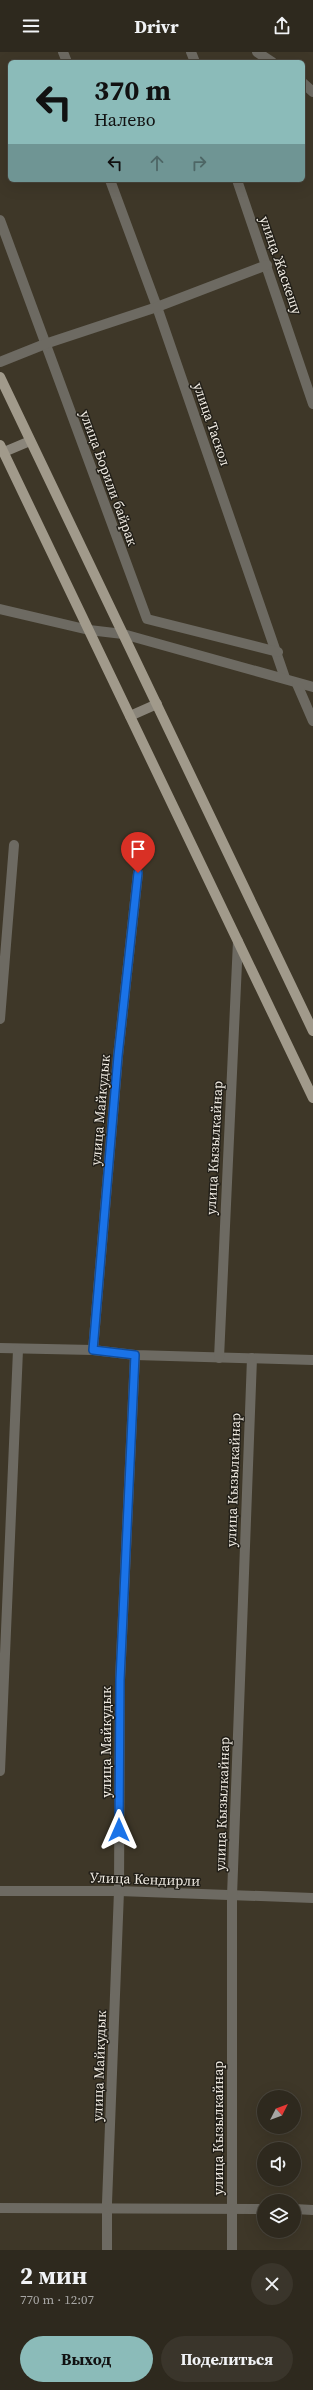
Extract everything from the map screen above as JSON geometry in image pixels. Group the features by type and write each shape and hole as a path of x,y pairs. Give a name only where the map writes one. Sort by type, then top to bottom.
{"main road":[{"path":"0,377 313,1030"},
{"path":"30,441 2,448 313,1098"},
{"path":"130,716 157,704"}],"street":[{"path":"257,52 269,60"},
{"path":"305,85 313,92"},
{"name":"улица Таскол","path":"111,182 157,307 278,652 285,678"},
{"name":"улица Жаскешу","path":"238,182 313,404"},
{"name":"улица Борили байрак","path":"0,220 147,619 278,652"},
{"path":"0,362 45,344 157,307 267,265"},
{"path":"0,610 89,630 124,634 183,652 285,678 297,684 313,687"},
{"path":"297,684 313,720"},
{"path":"0,1019 14,846"},
{"name":"улица Майкудык","path":"93,1350 118,1056 138,873"},
{"name":"улица Кызылкайнар","path":"219,1358 238,941"},
{"path":"0,1348 18,1350 93,1350 135,1355 313,1360"},
{"path":"0,1771 18,1350"},
{"name":"улица Майкудык","path":"107,2250 107,2208 119,1891 120,1680 135,1355"},
{"name":"улица Кызылкайнар","path":"232,2250 232,1896 252,1358"},
{"name":"Улица Кендирли","path":"0,1891 119,1891 313,1898"},
{"path":"0,2208 257,2209"},
{"path":"301,2209 313,2210"}],"route":[{"path":"119,1830 120,1680 135,1355 93,1350 118,1056 138,873"}]}
